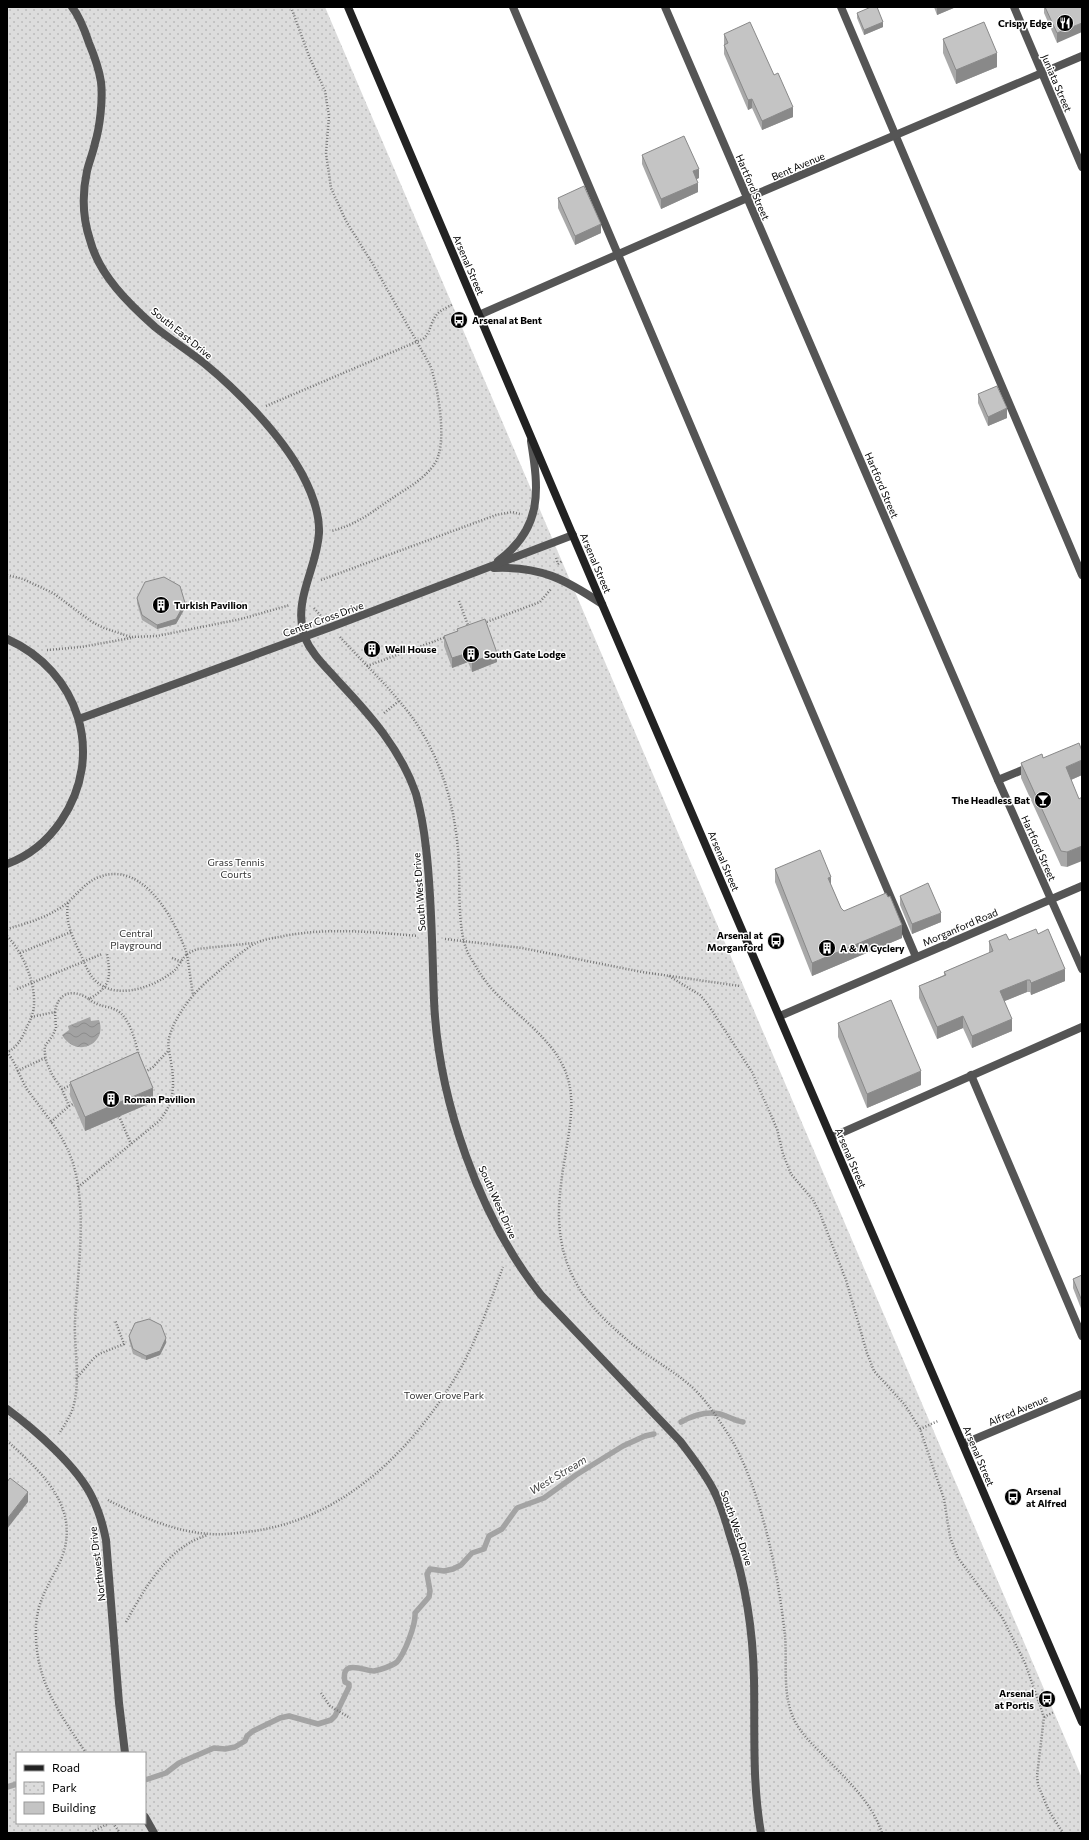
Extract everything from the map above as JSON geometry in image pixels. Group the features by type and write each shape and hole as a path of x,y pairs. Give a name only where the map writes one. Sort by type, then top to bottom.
{"main road":[{"name":"Arsenal Street","path":"348,7 602,604 1082,1722"}],"street":[{"name":"South East Drive","path":"72,7 84,28 95,58 101,82 100,112 96,141 87,171 84,196 85,219 90,242 104,271 123,296 155,327 205,364 254,411 287,450 300,471 310,490 315,507 319,533 315,556 302,603 301,620 304,636"},
{"path":"513,7 916,957"},
{"name":"Hartford Street","path":"665,7 998,780 1082,969"},
{"path":"841,7 1082,575"},
{"name":"Juniata Street","path":"1014,7 1082,167"},
{"name":"Bent Avenue","path":"480,315 619,256 747,198 1082,56"},
{"path":"487,569 508,553 528,529 532,519 535,509 536,488 529,430"},
{"name":"Center Cross Drive","path":"79,719 487,569 573,535"},
{"path":"487,569 516,567 549,575 568,583 602,604"},
{"name":"South West Drive","path":"304,636 318,660 377,724 393,746 407,770 416,796 423,824 428,866 436,1028 443,1067 449,1097 470,1165 497,1229 523,1272 541,1295 680,1441 704,1473 714,1491 724,1516 742,1572 748,1602 752,1636 755,1769 761,1833"},
{"path":"7,639 30,651 54,673 72,701 79,719 83,744 83,765 78,786 70,806 59,824 45,840 28,853 7,864"},
{"path":"998,780 1041,762"},
{"name":"Morganford Road","path":"780,1016 1082,886"},
{"path":"832,1137 1082,1027"},
{"path":"971,1075 1082,1336"},
{"name":"Alfred Avenue","path":"963,1444 1082,1394"},
{"name":"Northwest Drive","path":"7,1409 50,1446 78,1476 92,1496 101,1519 106,1540 119,1704 125,1752"},
{"path":"146,1819 154,1833"}],"path":[{"path":"291,7 307,50 325,91 328,116 326,153 331,188 346,221 374,266 430,365 437,390 441,439 438,457 425,476 348,526 319,533"},
{"path":"254,411 418,342 429,333 434,318 437,314 453,304"},
{"path":"306,586 496,515 512,512 524,515"},
{"path":"558,564 562,561"},
{"path":"7,575 53,593 98,625 132,638"},
{"path":"484,623 540,602 549,593 553,585"},
{"path":"459,601 470,630"},
{"path":"57,649 100,644 132,638 157,636 241,619 302,603 311,605 316,609"},
{"path":"462,632 470,630 476,626"},
{"path":"367,666 448,637"},
{"path":"347,644 412,717 441,768 453,812 458,851 464,940 472,960 490,986 548,1043 565,1069 572,1099 571,1119 562,1172 558,1219 566,1261 576,1282 591,1304 633,1345 686,1382 711,1409 732,1441 750,1480 771,1551 783,1617 788,1698 792,1713 798,1726 809,1741 858,1792 871,1809 882,1833"},
{"path":"384,713 399,701"},
{"path":"7,929 43,917 68,902 83,887 99,877 117,874 134,879 155,894 174,924 187,954 193,995"},
{"path":"68,902 67,920 84,961 93,977 106,988 124,991 142,987 168,975 182,962 187,954 197,950 256,943 290,934 322,931 347,931 418,936"},
{"path":"20,953 71,932"},
{"path":"7,936 20,953 32,983 34,1006 31,1017 19,1043 14,1049 7,1052 27,1089 67,1147 78,1187 80,1245 75,1325 76,1380 71,1413 59,1434"},
{"path":"445,939 464,940 529,950 669,976 740,986"},
{"path":"217,943 219,948"},
{"path":"78,1187 158,1122 168,1108 173,1088 173,1074 169,1050 169,1040 172,1030 193,995 214,975 256,943"},
{"path":"17,989 102,954"},
{"path":"89,999 106,988 110,974 107,954"},
{"path":"172,958 182,962"},
{"path":"669,976 700,995 707,1003 752,1072 777,1129 786,1165 791,1174 813,1200 819,1211 848,1285 870,1364 880,1380 905,1405 920,1429 944,1499 950,1537 956,1552 966,1569 991,1601 1012,1636 1028,1669 1044,1717 1037,1776 1038,1785 1045,1804 1063,1833"},
{"path":"69,1106 62,1089 45,1058 45,1046 54,1035 56,1028 55,1012 56,1005 60,998 75,992 82,994 96,1004 118,1012 124,1018 133,1035 141,1061"},
{"path":"31,1017 55,1012"},
{"path":"142,1074 153,1068 169,1050"},
{"path":"132,1058 139,1055"},
{"path":"17,1071 45,1058"},
{"path":"143,1067 145,1073"},
{"path":"62,1089 76,1083"},
{"path":"51,1122 73,1104"},
{"path":"119,1116 131,1144"},
{"path":"126,1623 150,1583 172,1555 192,1541 210,1534 257,1530 277,1526 313,1514 348,1495 382,1470 418,1430 455,1378 480,1328 503,1266"},
{"path":"76,1380 93,1359 106,1350 124,1344 115,1320"},
{"path":"920,1429 938,1421"},
{"path":"7,1441 24,1456 57,1495 64,1510 68,1524 68,1538 65,1549 44,1591 39,1608 36,1625 37,1643 40,1667 48,1692 56,1708 85,1752"},
{"path":"105,1498 121,1507 154,1521 210,1534"},
{"path":"321,1693 333,1708 350,1718"},
{"path":"1044,1717 1054,1712"},
{"path":"90,1833 107,1824"},
{"path":"114,1824 120,1833"}],"green space":[{"name":"Tower Grove Park","path":"7,7 325,7 1082,1778 1082,1833 7,1833"}],"water":[{"path":"90,1017 91,1021 99,1020 101,1029 95,1042 89,1046 82,1047 75,1046 68,1042 62,1035 69,1030 68,1026"}],"building":[{"path":"871,7 877,7 883,22 864,30 857,13"},
{"name":"Crispy Edge","path":"1045,7 1082,7 1082,23 1057,33"},
{"path":"750,22 774,75 778,73 793,107 762,121 752,99 748,100 724,45 728,43 724,34"},
{"path":"984,22 997,53 956,70 943,39"},
{"path":"684,136 699,169 693,171 698,183 661,199 642,155"},
{"path":"584,186 601,224 575,236 558,198"},
{"path":"997,386 1007,408 988,417 978,394"},
{"name":"Turkish Pavilion","path":"164,577 180,586 185,603 176,619 157,625 142,615 137,598 145,582"},
{"name":"South Gate Lodge","path":"485,619 497,653 472,662 468,653 452,658 444,636 458,631 457,629"},
{"path":"1079,743 1082,751 1082,760 1066,767 1079,799 1082,797 1082,846 1067,852 1061,851 1021,763 1042,754 1043,758"},
{"path":"820,850 831,877 828,878 841,908 844,911 886,893 888,897 890,896 902,925 812,963 775,869"},
{"path":"928,883 941,913 912,924 900,896"},
{"path":"1036,929 1038,934 1048,929 1065,969 1031,983 1030,980 1027,980 1000,991 1012,1019 972,1036 963,1016 937,1027 919,986 946,975 944,972 993,951 989,941 1006,934 1009,940"},
{"path":"891,1000 921,1071 867,1094 838,1023"},
{"name":"Roman Pavilion","path":"138,1052 153,1088 85,1117 70,1082"},
{"path":"1082,1275 1082,1301 1073,1279"},
{"path":"149,1319 161,1325 166,1338 160,1351 146,1356 133,1349 129,1336 135,1323"},
{"path":"10,1478 28,1492 7,1519 7,1482"}],"waterway":[{"name":"West Stream","path":"681,1422 694,1416 710,1413 720,1414 743,1422"},
{"name":"West Stream","path":"146,1780 166,1773 179,1763 214,1748 225,1749 235,1747 245,1741 247,1736 253,1731 280,1718 289,1716 318,1724 331,1720 335,1716 349,1687 349,1684 345,1682 345,1674 347,1669 356,1668 374,1671 386,1668 397,1662 400,1658 412,1631 415,1613 429,1597 430,1591 427,1574 430,1569 444,1571 461,1565 472,1553 484,1549 489,1536 502,1529 517,1508 544,1498 576,1475 623,1446 645,1436 654,1434"},
{"name":"West Stream","path":"7,1787 16,1784"}],"place":[{"name":"Crispy Edge","path":"1065,23"},
{"name":"Arsenal at Bent","path":"459,320"},
{"name":"Turkish Pavilion","path":"161,605"},
{"name":"Well House","path":"372,649"},
{"name":"South Gate Lodge","path":"471,654"},
{"name":"The Headless Bat","path":"1043,800"},
{"name":"Arsenal at Morganford","path":"776,941"},
{"name":"A & M Cyclery","path":"827,948"},
{"name":"Roman Pavilion","path":"111,1099"},
{"name":"Arsenal at Alfred","path":"1013,1497"},
{"name":"Arsenal at Portis","path":"1047,1699"}],"park label":[{"name":"Grass Tennis Courts","path":"236,868"},
{"name":"Central Playground","path":"136,938"}]}
